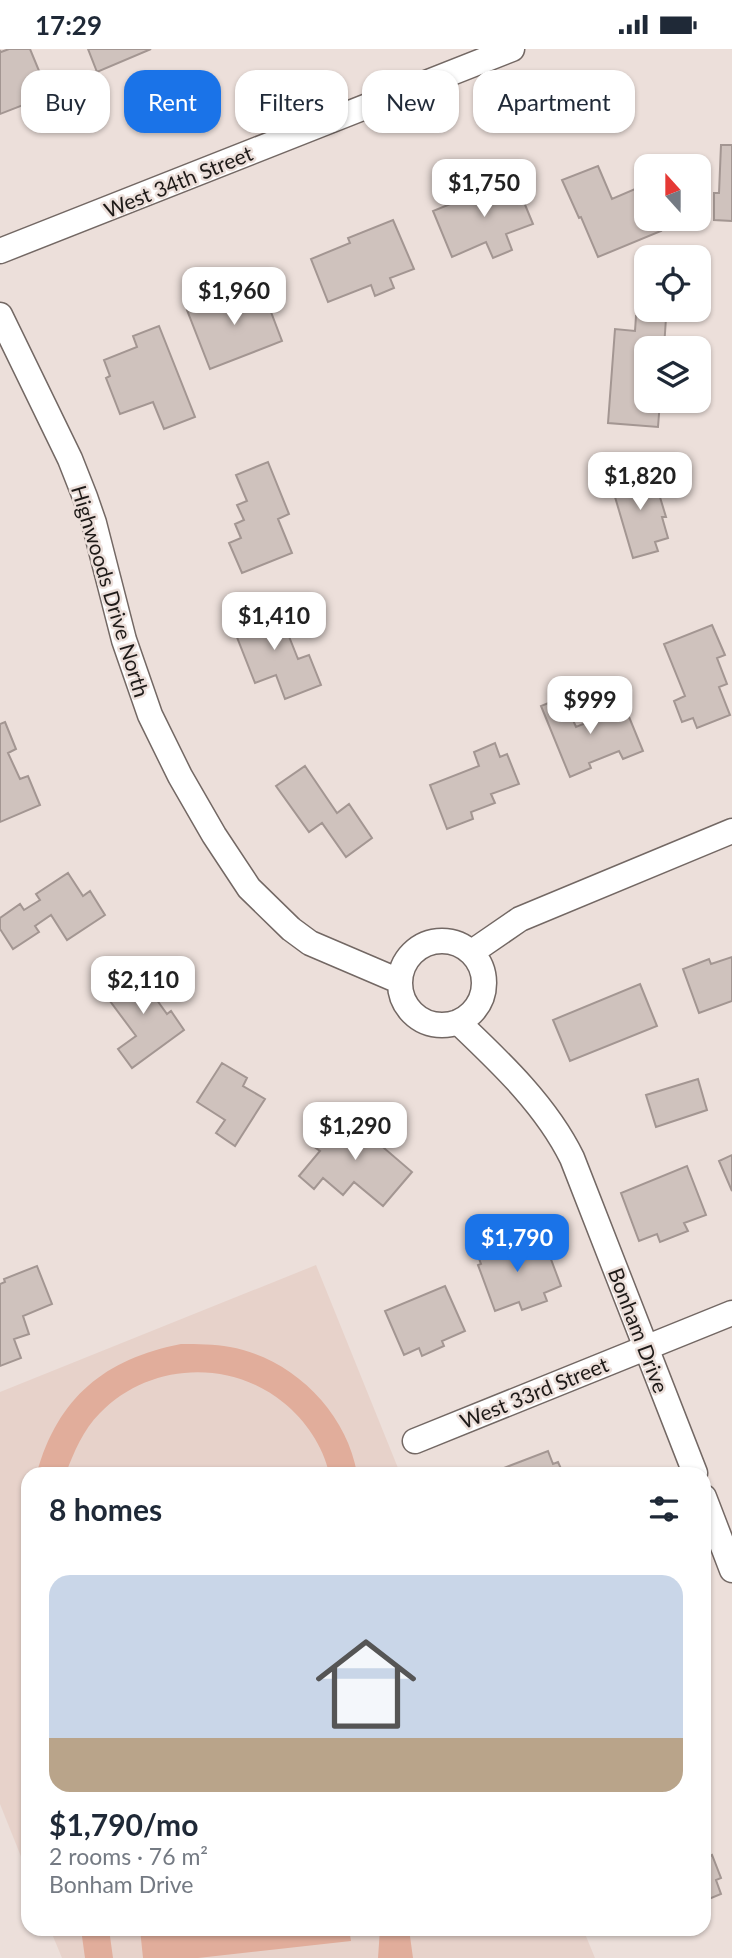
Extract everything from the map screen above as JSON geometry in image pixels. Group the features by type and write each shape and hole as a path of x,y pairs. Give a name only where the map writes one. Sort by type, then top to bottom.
{"street":[{"name":"West 34th Street","path":"0,251 512,49"},
{"name":"Highwoods Drive North","path":"0,314 70,459 85,497 120,627 150,715 180,776 214,835 250,888 291,929 310,943 399,981"},
{"path":"472,952 520,919 732,831"},
{"path":"433,941 461,944 472,952 484,977 478,1004 469,1014 458,1022 444,1025 430,1023 407,1008 399,981 402,967 409,955 420,946 433,941"},
{"name":"Bonham Drive","path":"458,1022 500,1062 563,1140 693,1467"},
{"name":"West 33rd Street","path":"415,1441 732,1313"},
{"path":"711,1515 732,1570"}],"shaded area":[{"path":"316,1265 398,1467 21,1467 21,1856 0,1804 0,1392"},
{"path":"181,1344 224,1346 253,1353 295,1375 328,1409 351,1450 355,1467 327,1467 318,1443 299,1417 263,1388 215,1373 190,1372 141,1384 119,1396 100,1413 84,1434 68,1467 39,1467 58,1423 88,1386 108,1371 154,1351"},
{"path":"53,1936 586,1936 595,1958 62,1958"},
{"path":"82,1936 110,1936 113,1958 85,1958"},
{"path":"141,1936 350,1936 351,1941 198,1958 143,1958"},
{"path":"380,1936 410,1936 413,1958 378,1958"}],"building":[{"path":"9,49 30,49 39,70 21,70 21,106 0,114 0,51"},
{"path":"88,49 151,49 102,70 96,70"},
{"path":"721,145 732,145 732,221 714,220 714,193 719,193"},
{"path":"598,166 612,199 634,189 634,231 661,231 598,257 562,180"},
{"path":"514,178 533,224 506,234 512,250 493,258 486,242 452,257 433,211"},
{"path":"393,220 414,269 390,278 394,288 375,296 371,285 328,302 311,259 350,243 348,238"},
{"path":"263,291 282,341 210,369 187,310 226,294 228,298 237,294 240,300"},
{"path":"636,322 666,322 665,336 634,336 634,413 659,413 658,427 608,423 615,329 635,331"},
{"path":"159,326 195,417 164,429 153,402 120,414 106,378 110,376 104,360 137,347 133,336"},
{"path":"268,462 289,514 278,519 292,553 242,573 229,543 241,538 235,524 244,520 237,505 247,501 236,475"},
{"path":"649,469 666,517 662,517 668,538 655,542 658,551 633,558 610,480"},
{"path":"276,604 298,659 309,655 321,685 285,699 276,675 255,683 231,622"},
{"path":"712,625 725,655 717,658 727,684 719,687 730,715 697,728 693,718 682,722 674,701 685,696 664,644"},
{"path":"563,697 576,727 625,707 643,751 623,759 619,751 589,763 591,768 570,777 541,706"},
{"path":"5,722 16,749 8,753 20,779 28,776 40,805 0,822 0,724"},
{"path":"495,743 500,757 507,754 519,784 491,794 495,803 471,812 473,819 447,829 430,785 479,766 474,752"},
{"path":"305,766 337,813 349,804 372,838 346,857 322,823 309,832 276,786"},
{"path":"68,873 83,896 90,891 105,915 67,940 51,915 35,926 39,932 13,949 0,929 0,918 20,904 24,910 40,900 36,894"},
{"path":"732,957 732,1001 699,1013 683,969 709,959 711,964"},
{"path":"143,966 161,990 154,996 167,1014 171,1011 184,1030 132,1068 118,1049 136,1036 104,993"},
{"path":"640,984 657,1026 570,1061 553,1020"},
{"path":"222,1063 247,1078 243,1086 265,1099 235,1146 216,1133 225,1120 197,1102"},
{"path":"698,1079 707,1110 656,1127 646,1095"},
{"path":"342,1112 412,1172 383,1206 354,1182 343,1195 323,1178 314,1189 299,1176 320,1151 313,1146"},
{"path":"732,1155 732,1191 719,1161"},
{"path":"687,1166 706,1215 684,1223 688,1231 660,1242 657,1234 639,1241 621,1193"},
{"path":"502,1238 507,1251 543,1238 561,1286 544,1293 547,1301 522,1310 519,1302 495,1311 478,1265 481,1264 475,1248"},
{"path":"37,1266 52,1304 23,1316 29,1334 14,1339 21,1358 0,1366 0,1284 5,1282 4,1279"},
{"path":"445,1286 465,1331 442,1341 444,1346 422,1356 419,1348 404,1355 385,1311"},
{"path":"548,1451 553,1464 558,1462 560,1467 507,1467"},
{"path":"712,1855 721,1878 716,1880 721,1894 711,1898"}]}
